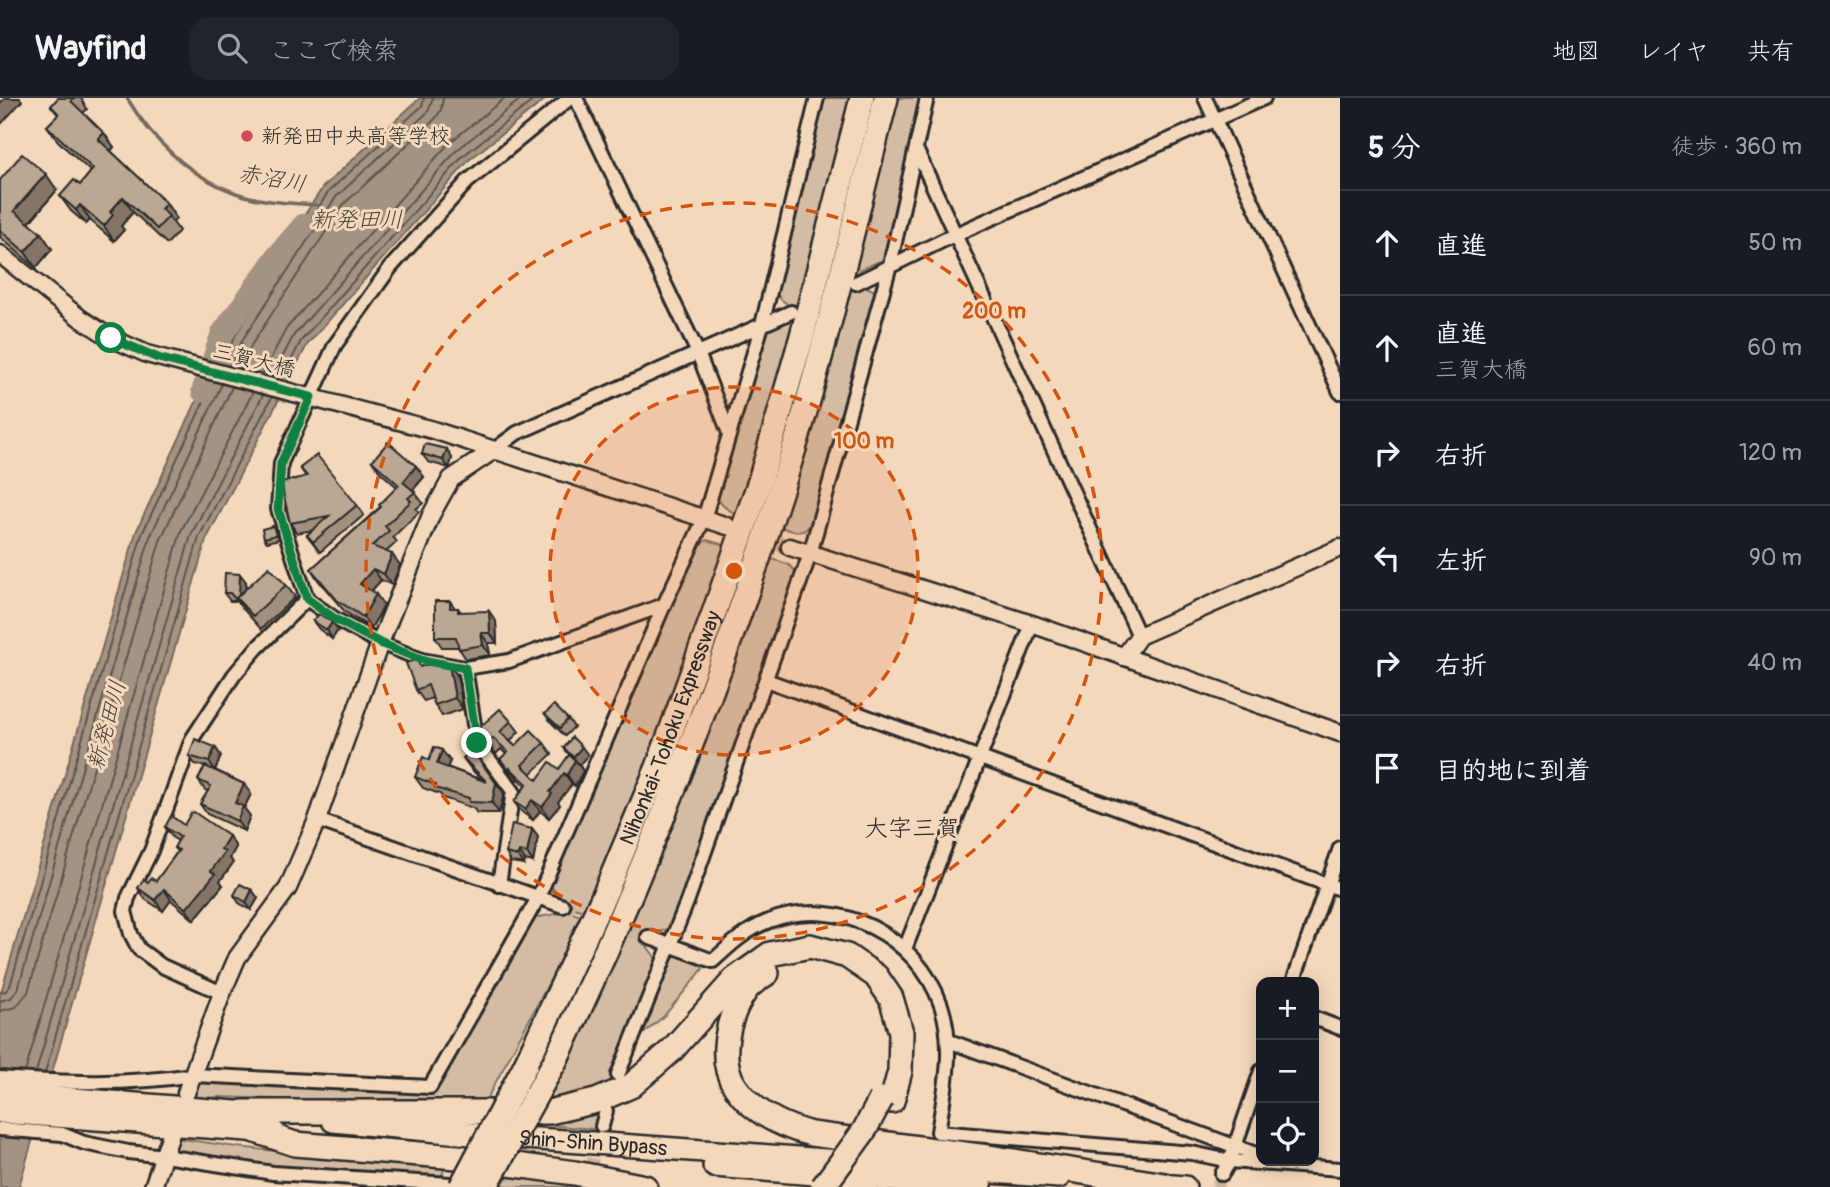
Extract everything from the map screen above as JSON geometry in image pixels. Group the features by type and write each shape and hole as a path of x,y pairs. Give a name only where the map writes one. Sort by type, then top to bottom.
{"highway":[{"name":"Nihonkai-Tohoku Expressway","path":"459,1187 526,1064 606,891 658,767 760,481 802,336 862,98"},
{"name":"Nihonkai-Tohoku Expressway","path":"487,1187 555,1061 590,988 676,785 778,500 820,354 886,98"},
{"path":"250,1121 549,1112 596,1101 631,1086 672,1050 736,979 771,954 810,947 847,956 876,976 891,998 901,1032 900,1071 886,1100 875,1135 837,1187"},
{"path":"823,1187 864,1130 886,1100 891,1032 881,1003 866,984 839,966 811,961 775,967 747,989 731,1019 725,1051 734,1085 758,1111 789,1128 811,1134 995,1158 1175,1186"},
{"name":"Shin-Shin Bypass","path":"0,1093 67,1108"},
{"name":"Shin-Shin Bypass","path":"0,1112 67,1108 470,1133 1175,1186"},
{"name":"Shin-Shin Bypass","path":"250,1121 981,1187"},
{"path":"250,1121 295,1144 457,1157 575,1173 645,1187"}],"street":[{"path":"570,98 467,182 390,268 335,345 306,395 281,463 278,509 307,599 335,619 380,643 422,660 465,668 509,661 664,606"},
{"path":"576,98 698,353 729,433"},
{"path":"0,1129 162,1080 193,1075 430,1087 538,898 704,519 762,325 817,98"},
{"path":"618,1074 670,945 810,554 890,265 927,98"},
{"path":"1205,98 1340,392"},
{"path":"856,283 954,235 1264,98"},
{"path":"916,149 1139,636"},
{"name":"三賀大橋","path":"0,254 70,310 111,338 158,358 373,412 727,526"},
{"path":"186,1093 237,958 288,888 317,820 380,643 431,515 451,479 517,433 791,312"},
{"path":"790,547 1032,624 1340,733"},
{"path":"1124,657 1139,636 1340,548"},
{"path":"222,993 162,966 139,949 131,934 125,911 128,898 155,840 192,739 233,675 307,599"},
{"path":"905,949 1032,624"},
{"path":"465,668 477,743 513,791 499,885"},
{"path":"766,680 1334,886"},
{"path":"317,820 563,906"},
{"path":"1295,977 1334,886 1340,848"},
{"path":"648,937 713,961 740,936 769,921 807,913 843,916 879,929 905,949 927,975 941,1005 949,1041 949,1060 939,1132 1192,1153 1230,1161 1256,1160"},
{"path":"1319,1020 1340,1028"},
{"path":"949,1041 1256,1155"},
{"path":"0,1078 67,1108 84,1143 119,1151 274,1173 380,1184 442,1182 487,1187"},
{"path":"1222,1174 1230,1161 1256,1085"},
{"path":"603,1126 606,1111"},
{"path":"153,1187 170,1137"},
{"path":"1316,1166 1340,1169"}],"shaded area":[{"path":"825,98 851,98 798,306 789,310 778,294 775,283 791,232"},
{"path":"898,98 923,98 889,245 885,259 861,269 853,279"},
{"path":"862,281 876,296 817,512 804,531 788,530 781,527 851,286"},
{"path":"798,310 738,515 721,504 716,492 768,326"},
{"path":"707,540 727,548 662,734 586,912 563,904 549,884 656,631 698,545"},
{"path":"771,559 789,565 799,580 673,928 647,935 628,928 716,714"},
{"path":"562,909 584,917 483,1106 219,1097 192,1099 196,1081 434,1091 529,919 560,913"},
{"path":"625,931 646,939 644,942 660,964 609,1087 544,1105"},
{"path":"674,953 698,961 703,969 664,1016 642,1035 670,955"},
{"path":"603,1107 594,1129 536,1124 539,1119"},
{"path":"175,1138 445,1168 441,1177 306,1173 174,1155 170,1148"},
{"path":"509,1174 582,1183 581,1187 502,1185"}],"water":[{"name":"新発田川","path":"420,98 547,98 469,160 307,345 206,540 20,1183 18,1187 0,1187 0,996 136,532 229,331 323,187"}],"building":[{"path":"58,98 74,98 71,101 104,133 98,139 166,203 161,209 169,216 157,229 123,197 110,212 113,215 104,226 80,205 76,210 60,196 74,180 80,185 93,169 47,126 59,114 51,106"},
{"path":"22,154 46,174 14,211 41,233 25,252 0,230 0,180"},
{"path":"388,442 416,466 403,482 415,492 408,498 411,501 385,526 389,531 372,546 392,554 384,574 373,569 360,584 376,594 363,617 337,600 311,569 381,507 379,505 399,485 372,461"},
{"path":"425,444 447,449 443,460 422,454"},
{"path":"317,455 357,505 313,542 307,535 329,516 290,523 281,483 307,476 300,468"},
{"path":"273,526 276,535 264,538 262,529"},
{"path":"269,567 286,585 253,616 236,598"},
{"path":"225,573 240,574 239,595 236,598 238,602 230,593 224,593"},
{"path":"435,601 450,601 450,608 458,608 458,612 489,611 490,633 481,633 483,645 459,649 456,637 435,637"},
{"path":"319,614 332,622 327,630 313,621"},
{"path":"417,659 420,667 433,662 449,665 455,698 435,705 428,685 416,690 406,663"},
{"path":"554,705 568,719 560,728 545,714"},
{"path":"500,709 511,721 500,732 515,746 531,730 544,743 522,765 537,780 550,762 559,769 569,755 575,760 542,807 532,800 525,809 514,802 527,784 500,759 508,752 493,738 488,743 478,729"},
{"path":"572,737 582,747 573,757 564,748"},
{"path":"195,739 215,747 209,762 189,756"},
{"path":"434,747 442,750 437,764 487,782 463,758 472,750 496,783 492,803 469,802 469,798 435,788 436,785 415,777 423,757 429,760"},
{"path":"205,766 244,784 235,803 243,806 237,821 200,804 211,786 198,780"},
{"path":"194,812 229,836 221,849 225,852 211,871 215,874 186,909 164,889 155,900 138,888 144,879 148,882 151,878 156,881 179,850 174,848 180,837 165,827 171,816 184,825"},
{"path":"512,824 532,829 527,853 519,852 518,856 506,853"},
{"path":"240,884 252,890 246,902 234,895"}],"waterway":[{"name":"赤沼川","path":"127,98 160,142 187,167 203,177 246,196 276,202 316,205"},
{"name":"新発田川","path":"203,391 222,334 279,254 304,225"}],"tunnel":[{"path":"733,528 790,547"},
{"path":"563,906 648,937"},
{"path":"585,1187 602,1126"},
{"path":"1217,1187 1222,1174"}],"place":[{"name":"新発田中央高等学校","path":"247,136"}],"district":[{"name":"大字三賀","path":"912,828"}],"route":[{"path":"111,338 158,358 311,397 281,463 278,509 307,599 335,619 380,643 422,660 465,668 477,743"}]}
